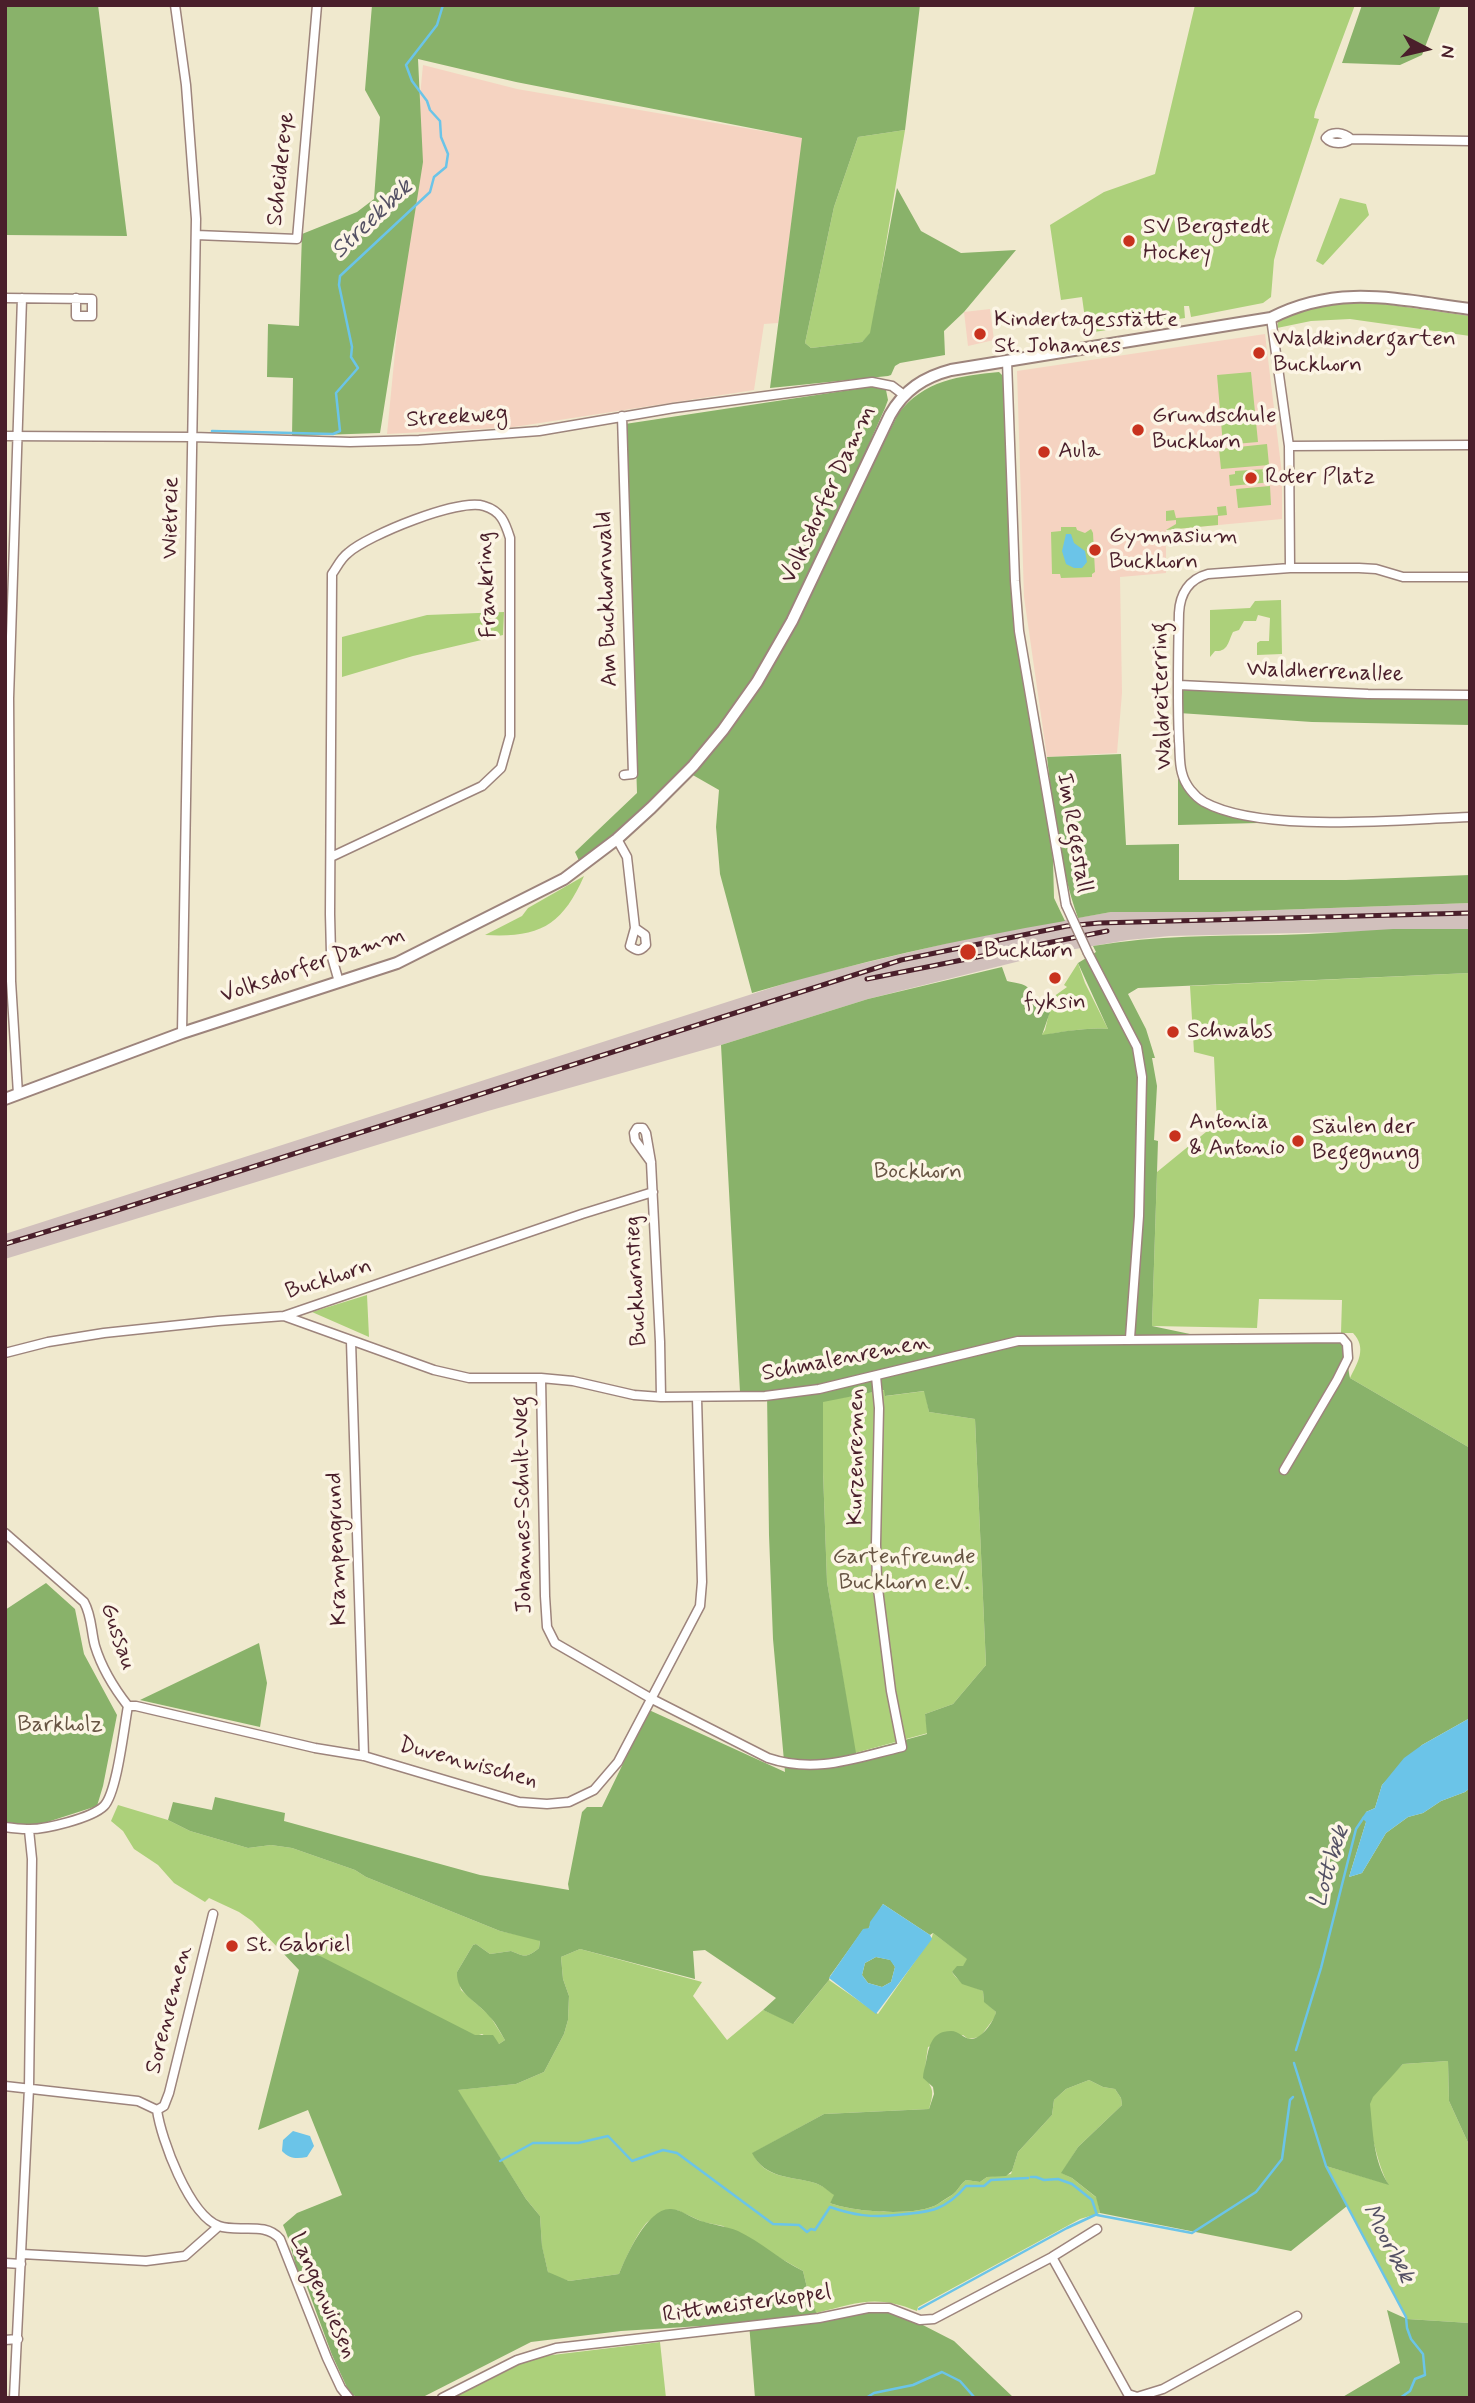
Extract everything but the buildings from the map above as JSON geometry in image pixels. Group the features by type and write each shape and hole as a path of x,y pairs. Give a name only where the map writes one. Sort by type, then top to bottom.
{"main road":[{"name":"Volksdorfer Damm","path":"5,1099 182,1033 397,963 564,879 617,839 693,766 757,682 793,621 886,422 904,395 918,383 935,374 1007,360 1271,318 1294,307 1340,296 1360,295 1470,309"}],"street":[{"name":"Wietreie","path":"175,5 186,85 196,235 182,1033"},
{"name":"Scheidereye","path":"196,235 297,239 300,178 317,5"},
{"path":"1351,139 1470,141"},
{"path":"5,298 76,298"},
{"path":"18,1094 11,981 9,698 22,298"},
{"path":"1271,318 1289,446 1290,568"},
{"name":"Im Regestall","path":"1007,360 1018,618 1056,856 1066,905 1137,1047 1142,1077 1139,1216 1130,1338"},
{"name":"Streekweg","path":"5,436 193,437 350,442 419,440 521,433 622,416 872,382 892,386 904,395"},
{"name":"Am Buckhornwald","path":"622,416 632,774 624,775"},
{"path":"1289,446 1470,446"},
{"name":"Frankring","path":"331,857 482,786 501,768 510,736 510,538 504,520 496,512 482,505 443,510 374,536 347,553 332,574 331,857 331,954 338,982"},
{"name":"Waldreiterring","path":"1470,577 1403,577 1376,569 1359,568 1290,568 1212,574 1198,578 1189,585 1179,605 1181,772 1190,789 1203,801 1258,817 1317,822 1470,817"},
{"name":"Waldherrenallee","path":"1179,685 1368,694 1470,695"},
{"path":"617,839 627,858 635,928"},
{"name":"Buckhornstieg","path":"651,1162 661,1398"},
{"name":"Buckhorn","path":"5,1353 48,1342 104,1333 284,1316 653,1192"},
{"name":"Schmalenremen","path":"284,1316 434,1370 469,1378 573,1381 634,1395 661,1398 765,1396 819,1389 1018,1341 1342,1338 1348,1344 1347,1362 1284,1470"},
{"name":"Krampengrund","path":"351,1341 364,1756"},
{"name":"Kurzenremen","path":"652,1699 768,1758 789,1764 838,1762 902,1747 891,1691 877,1581 879,1409 876,1376"},
{"name":"Johannes-Schult-Weg","path":"541,1378 547,1627 555,1643 652,1699"},
{"name":"Duvenwischen","path":"128,1706 315,1748 364,1756 519,1802 569,1802 594,1790 618,1762 700,1606 702,1582 696,1398"},
{"name":"Gussau","path":"5,1532 84,1602 89,1611 94,1644 102,1667 128,1706"},
{"path":"5,1827 29,1830 48,1827 95,1813 106,1805 115,1777 128,1706"},
{"path":"14,2398 29,2088 32,1859 29,1830"},
{"name":"Sorenremen","path":"157,2110 164,2106 169,2093 214,1914"},
{"path":"5,2087 138,2101 157,2110 160,2129 184,2186 197,2206 219,2226 185,2256 146,2261 22,2259 5,2263"},
{"name":"Langenwiesen","path":"219,2226 271,2230 280,2239 327,2358 341,2388 349,2398"},
{"name":"Rittmeisterkoppel","path":"442,2398 517,2360 556,2348 819,2318 869,2308 889,2308 920,2320 934,2319 1052,2257 1097,2229"},
{"path":"1052,2257 1128,2394 1137,2397 1163,2389 1297,2316"},
{"path":"5,2340 18,2339"}],"shaded area":[{"path":"423,65 517,89 803,138 778,323 764,324 754,390 514,427 387,434"},
{"name":"Kindertagesstätte St. Johannes","path":"990,309 994,340 968,346 964,312"},
{"name":"Gymnasium Buckhorn","path":"1265,334 1282,474 1282,519 1166,530 1166,573 1120,577 1122,693 1117,753 1047,757 1024,597 1017,371"},
{"path":"1470,903 1470,929 1170,936 1052,953 868,999 721,1045 488,1111 5,1259 5,1234 805,977 990,933 1111,912 1219,912"}],"green space":[{"path":"5,5 98,5 127,236 5,235"},
{"path":"372,5 920,5 905,130 858,137 834,207 805,343 811,348 862,342 870,333 897,188 921,231 961,253 1016,250 964,312 944,331 945,355 900,363 888,376 770,388 802,138 516,82 418,59 423,162 380,433 292,436 293,378 267,377 268,324 299,326 302,234 357,212 374,199 380,117 365,90"},
{"path":"1195,5 1355,5 1315,112 1314,118 1319,119 1274,260 1271,297 1263,303 1191,317 1189,306 1184,306 1185,318 1140,325 1138,314 1133,315 1134,326 1087,333 1082,297 1061,300 1050,225 1104,192 1155,174"},
{"path":"1362,5 1441,5 1422,55 1400,65 1342,63"},
{"path":"905,130 871,333 862,342 811,348 805,343 834,207 858,137"},
{"path":"1340,198 1366,204 1369,215 1323,265 1316,261"},
{"path":"1341,302 1377,303 1470,316 1470,336 1350,319 1311,321 1277,328 1279,317"},
{"path":"999,372 1005,378 1014,626 1039,762 1053,860 1054,898 1065,921 907,953 752,993 720,874 716,827 719,790 691,774 741,713 781,651 898,414 919,394 943,382 970,375"},
{"path":"1251,372 1258,442 1223,445 1217,375"},
{"path":"876,386 886,390 888,400 885,408 804,585 757,670 731,711 688,765 644,809 580,863 575,852 637,793 625,424"},
{"path":"1267,444 1269,465 1221,469 1219,449"},
{"name":"Roter Platz","path":"1235,471 1271,471 1272,482 1230,486 1229,475 1235,474"},
{"path":"1270,486 1271,505 1238,508 1236,489"},
{"path":"1226,506 1227,515 1218,516 1218,525 1166,530 1176,524 1176,520 1166,521 1166,511 1174,510 1176,518 1218,515 1217,507"},
{"path":"1061,527 1076,527 1085,533 1091,529 1095,572 1092,577 1061,578 1060,574 1052,574 1051,532 1061,531"},
{"path":"1281,600 1282,654 1257,655 1257,643 1269,641 1270,618 1258,615 1256,621 1244,621 1239,630 1233,632 1225,648 1215,651 1210,657 1210,610 1250,608 1255,601"},
{"path":"504,612 503,635 413,656 342,677 342,637 427,615"},
{"path":"1179,690 1470,698 1470,725 1312,722 1179,713"},
{"path":"1121,754 1126,845 1179,844 1179,880 1346,880 1470,875 1470,903 1219,912 1111,912 1078,918 1062,859 1047,757"},
{"path":"1181,772 1203,801 1258,817 1258,823 1178,825 1178,777"},
{"path":"584,876 567,907 547,925 520,934 485,935 522,916 528,908"},
{"name":"Bockhorn","path":"1393,929 1470,929 1470,973 1138,988 1128,994 1146,1029 1155,1058 1152,1058 1157,1086 1154,1140 1158,1141 1152,1326 1228,1342 1335,1338 1345,1351 1350,1378 1470,1448 1470,1718 1422,1745 1382,1785 1375,1808 1366,1812 1366,1822 1349,1877 1362,1873 1386,1833 1408,1817 1423,1813 1441,1801 1470,1788 1470,2147 1449,2101 1448,2061 1403,2064 1373,2097 1370,2104 1377,2156 1389,2185 1326,2166 1347,2206 1291,2251 1100,2213 1096,2197 1061,2173 1078,2147 1122,2105 1115,2089 1089,2080 1066,2089 1054,2100 1052,2115 1018,2152 1012,2171 1006,2176 987,2177 980,2182 966,2180 938,2204 916,2211 869,2211 840,2206 830,2203 834,2195 820,2185 771,2172 757,2161 752,2153 824,2114 929,2109 934,2094 933,2087 923,2076 932,2041 939,2034 951,2031 968,2039 975,2038 987,2029 996,2012 984,2002 983,1991 962,1984 952,1972 957,1966 963,1966 967,1959 933,1933 930,1935 883,1904 868,1929 863,1930 829,1980 793,2024 763,2010 776,1998 705,1950 693,1951 695,1979 580,1949 561,1957 563,1979 569,1996 568,2020 564,2034 544,2072 516,2084 458,2090 526,2199 540,2216 542,2246 548,2272 569,2281 619,2274 632,2245 646,2224 662,2210 675,2209 701,2221 738,2231 803,2271 820,2322 862,2312 890,2312 915,2321 954,2341 1014,2398 755,2398 749,2323 621,2331 531,2342 421,2398 360,2398 350,2394 332,2355 304,2279 300,2278 283,2225 297,2213 342,2195 308,2110 258,2130 299,1970 282,1952 305,1952 320,1956 475,2035 493,2035 499,2044 505,2040 491,2019 464,1992 457,1972 473,1945 476,1944 490,1954 511,1951 525,1955 539,1948 540,1941 500,1931 366,1877 355,1870 292,1848 271,1845 248,1848 190,1831 168,1820 173,1802 212,1810 215,1797 285,1813 284,1821 480,1875 569,1890 582,1812 587,1807 602,1807 649,1710 785,1772 773,1639 767,1392 740,1392 721,1045 868,999 1002,967 1007,981 1025,986 1034,1001 1041,1000 1050,1012 1042,1035 1083,1029 1108,1029 1078,963 1096,952 1093,946 1163,938 1294,935","holes":["884,1390 885,1396 924,1391 929,1412 975,1419 986,1665 953,1704 925,1714 927,1734 856,1753 827,1582 823,1402"]},
{"path":"1078,963 1108,1029 1083,1029 1041,1036 1053,997 1067,987 1064,985"},
{"path":"1470,973 1470,1448 1350,1378 1358,1361 1360,1344 1353,1333 1341,1333 1342,1300 1259,1299 1257,1328 1152,1326 1157,1172 1217,1123 1214,1057 1194,1052 1190,986"},
{"path":"367,1295 369,1337 312,1312"},
{"name":"Gartenfreunde Buckhorn e.V.","path":"885,1390 886,1396 925,1391 929,1412 975,1419 986,1665 953,1704 925,1714 928,1733 855,1753 827,1582 823,1401"},
{"name":"Barkholz","path":"46,1583 75,1609 84,1654 117,1715 97,1806 35,1826 5,1822 5,1610"},
{"path":"259,1643 267,1683 260,1727 140,1700"},
{"path":"118,1805 248,1848 271,1845 292,1848 355,1870 366,1877 500,1931 537,1939 540,1941 539,1948 525,1955 511,1951 490,1954 476,1944 473,1945 457,1972 461,1990 490,2016 505,2040 499,2044 482,2034 476,2036 293,1952 282,1952 252,1921 209,1898 205,1902 174,1883 158,1865 134,1849 123,1831 111,1821"},
{"path":"933,1933 968,1959 963,1967 952,1972 962,1982 983,1991 984,2001 996,2012 980,2037 968,2039 963,2035 928,2047 926,2067 932,2095 929,2109 824,2114 753,2153 764,2168 771,2172 820,2185 835,2195 830,2203 869,2211 916,2211 938,2204 952,2195 966,2180 980,2182 987,2177 1011,2174 1018,2152 1052,2115 1054,2100 1066,2089 1089,2080 1115,2089 1122,2105 1078,2147 1062,2173 1097,2198 1100,2213 1080,2219 918,2307 917,2311 889,2303 866,2302 816,2313 803,2271 723,2226 703,2222 677,2210 656,2217 646,2224 619,2274 569,2281 548,2272 542,2247 540,2216 526,2199 457,2090 516,2084 544,2072 564,2034 568,2020 569,1996 563,1979 561,1957 580,1949 702,1982 693,1996 727,2040 763,2010 794,2023 829,1980 878,2014"},
{"path":"876,1957 891,1960 895,1967 891,1982 882,1987 868,1983 862,1975 865,1963"},
{"path":"1448,2061 1449,2101 1470,2147 1470,2323 1407,2319 1326,2166 1388,2184 1377,2156 1370,2102 1379,2088 1403,2064"},
{"path":"1387,2310 1407,2319 1470,2323 1470,2398 1341,2398 1400,2363"},
{"path":"660,2342 666,2398 449,2398 482,2380 536,2357"}],"water":[{"path":"1066,534 1071,534 1074,543 1085,551 1087,562 1082,568 1066,564 1062,551"},
{"path":"1470,1718 1470,1788 1441,1801 1423,1813 1408,1817 1386,1833 1362,1873 1349,1877 1366,1822 1362,1818 1366,1812 1375,1808 1382,1785 1404,1758"},
{"path":"883,1904 932,1939 876,2014 829,1978 863,1929 869,1928 870,1922","holes":["876,1957 890,1960 895,1967 891,1982 882,1987 868,1983 862,1975 865,1963"]},
{"path":"293,2131 310,2136 314,2146 307,2157 293,2158 282,2151 283,2140"}],"waterway":[{"name":"Streekbek","path":"212,431 333,434 340,431 336,393 358,368 351,357 352,347 339,285 340,276 430,192 434,177 446,167 448,154 441,137 440,121 412,81 406,65 437,25 443,5"},
{"name":"Lottbek","path":"1296,2050 1321,1968 1356,1829 1364,1817"},
{"name":"Moorbek","path":"1294,2063 1326,2166 1406,2317 1411,2339 1423,2354 1425,2375 1415,2379 1410,2391 1400,2398"},
{"path":"1031,2177 1058,2179 1072,2184 1092,2200 1097,2215 1192,2233 1256,2192 1282,2159 1290,2100 1293,2097"},
{"path":"500,2161 533,2143 578,2143 608,2136 632,2161 663,2150 677,2153 773,2224 799,2225 807,2232 815,2230 830,2207 871,2216 917,2213 943,2206 966,2186 984,2186 991,2180 1028,2178"},
{"path":"919,2309 1095,2215"},
{"name":"Moorbek","path":"866,2398 874,2393 913,2385 942,2372 960,2381 975,2398"}],"railway":[{"path":"5,1244 901,960 1067,926 1099,923 1470,913"},
{"path":"867,979 1107,931"}],"place":[{"name":"SV Bergstedt Hockey","path":"1129,241"},
{"name":"Kindertagesstätte St. Johannes","path":"980,334"},
{"name":"Waldkindergarten Buckhorn","path":"1259,353"},
{"name":"Grundschule Buckhorn","path":"1138,430"},
{"name":"Aula","path":"1044,452"},
{"name":"Roter Platz","path":"1251,478"},
{"name":"Gymnasium Buckhorn","path":"1095,550"},
{"name":"Buckhorn","path":"968,952"},
{"name":"fyksin","path":"1055,978"},
{"name":"Schwabs","path":"1173,1032"},
{"name":"Antonia & Antonio","path":"1175,1136"},
{"name":"Säulen der Begegnung","path":"1298,1141"},
{"name":"St. Gabriel","path":"232,1946"}]}
